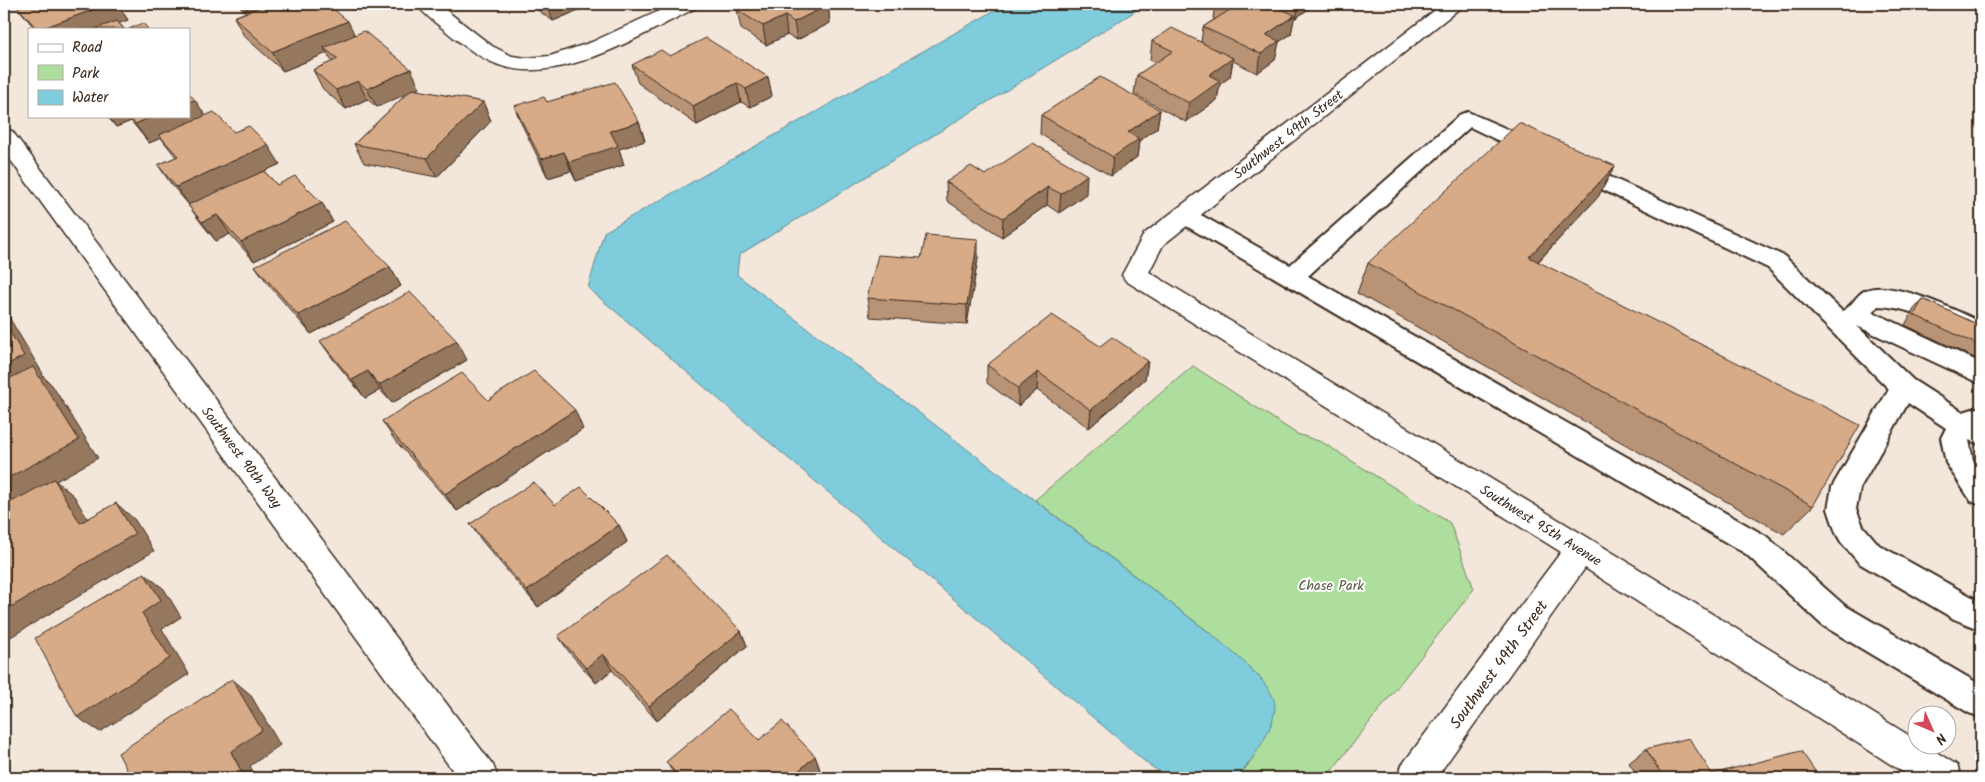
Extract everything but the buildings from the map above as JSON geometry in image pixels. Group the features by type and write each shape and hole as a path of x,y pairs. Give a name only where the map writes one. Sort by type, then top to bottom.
{"street":[{"path":"426,4 492,54 508,61 528,64 552,62 578,55 689,4"},
{"name":"Southwest 49th Street","path":"1135,276 1153,240 1455,4"},
{"name":"Southwest 90th Way","path":"4,136 480,778"},
{"name":"Southwest 95th Avenue","path":"1135,276 1581,550 1944,778"},
{"name":"Southwest 49th Street","path":"1415,778 1581,550"}],"lane":[{"path":"1292,277 1468,118 1776,262 1847,319 1904,387 1976,422 1955,438 1960,463 1981,493"},
{"path":"1184,215 1756,545 1833,615 1981,702"},
{"path":"1847,319 1872,297 1890,296 1916,303 1981,333"},
{"path":"1847,319 1981,374"},
{"path":"1904,387 1846,487 1842,509 1851,533 1868,554 1964,609 1981,616"}],"green space":[{"name":"Chase Park","path":"1193,366 1297,434 1322,442 1450,523 1474,589 1326,778 1237,778 1253,759 1262,679 1210,633 1035,500"}],"water":[{"path":"1006,4 1147,4 739,255 737,275 1210,633 1259,677 1273,698 1274,716 1266,736 1237,778 1171,778 1150,766 588,288 604,232"}]}
